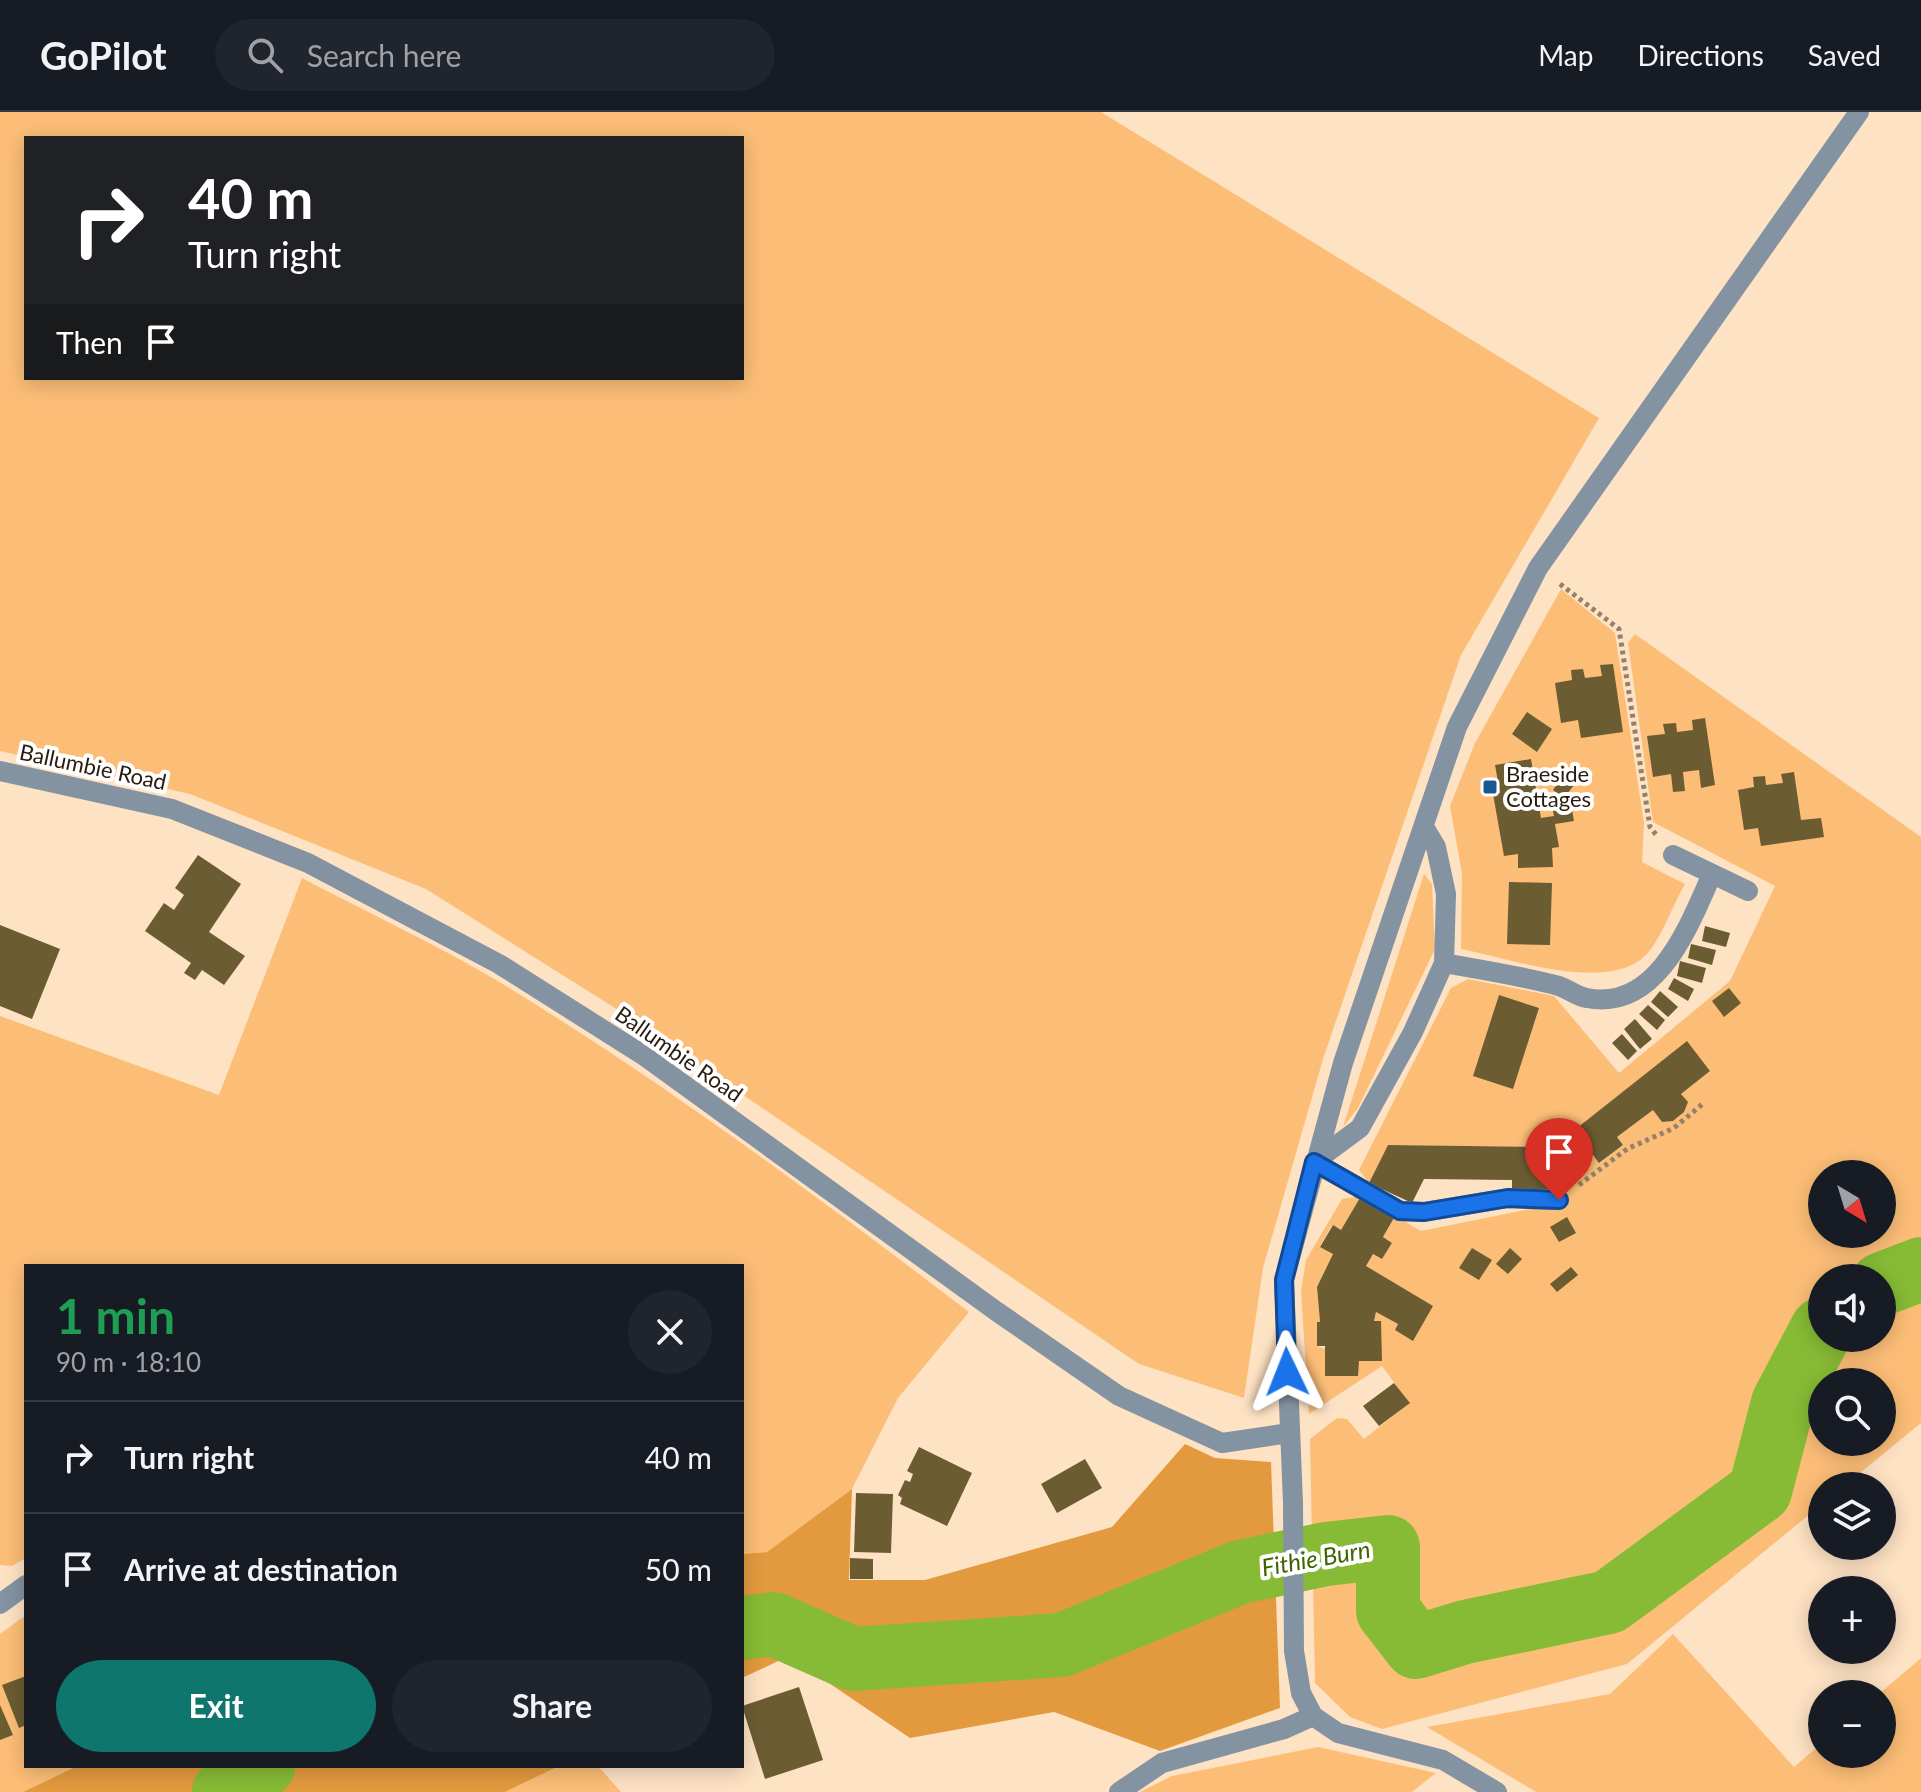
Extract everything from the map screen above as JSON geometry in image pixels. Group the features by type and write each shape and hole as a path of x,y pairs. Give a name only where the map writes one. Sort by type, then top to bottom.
{"street":[{"path":"1497,1792 1443,1760 1338,1733 1313,1716 1301,1693 1294,1651 1293,1503 1284,1280 1343,1063 1457,727 1538,568 1859,112"},
{"name":"Ballumbie Road","path":"0,771 172,809 308,863 499,964 643,1055 996,1311 1119,1396 1222,1443 1289,1433"},
{"path":"1314,1162 1360,1128 1413,1032 1444,963 1446,894 1436,847 1424,827"},
{"path":"1673,855 1748,891"},
{"path":"1444,963 1561,987 1587,998 1615,998 1640,987 1663,967 1683,938 1712,874"},
{"path":"1314,1162 1400,1211 1424,1212 1508,1198 1559,1200"},
{"path":"0,1604 24,1586"},
{"path":"1119,1792 1162,1763 1284,1729 1313,1716"}],"path":[{"path":"1538,568 1619,629 1650,827 1673,855"},
{"path":"1559,1200 1627,1149 1674,1128 1705,1102"}],"shaded area":[{"path":"0,112 1101,112 1599,418 1461,655 1323,1059 1263,1268 1244,1398 1139,1364 618,1010 426,889 190,794 0,751"},
{"path":"1561,589 1615,633 1644,823 1642,862 1685,884 1662,931 1646,955 1629,966 1608,972 1557,970 1461,949 1462,874 1450,806 1475,743"},
{"path":"1635,634 1921,837 1921,1423 1896,1443 1896,1368 1808,1368 1808,1456 1881,1456 1861,1472 1808,1472 1808,1515 1627,1664 1382,1729 1350,1717 1315,1683 1310,1439 1337,1418 1347,1419 1364,1439 1409,1403 1382,1366 1309,1414 1301,1291 1306,1260 1342,1199 1361,1196 1341,1230 1332,1225 1320,1246 1333,1254 1317,1287 1320,1322 1317,1322 1317,1346 1359,1361 1381,1361 1381,1322 1374,1321 1376,1312 1398,1324 1395,1330 1413,1340 1366,1266 1373,1254 1382,1259 1392,1243 1383,1237 1395,1216 1421,1231 1560,1203 1561,1181 1593,1155 1600,1163 1623,1145 1617,1137 1653,1110 1662,1122 1678,1117 1683,1111 1687,1102 1681,1094 1710,1071 1687,1042 1553,1147 1388,1145 1369,1183 1359,1170 1451,988 1468,979 1554,996 1619,1073 1730,981 1775,886 1653,822 1628,643"},
{"path":"1424,874 1432,884 1435,949 1358,1108 1343,1127"},
{"path":"302,878 449,953 557,1018 737,1140 969,1312 898,1398 852,1489 767,1552 744,1554 744,1264 24,1264 24,1559 12,1566 0,1565 0,1016 219,1095"},
{"path":"1185,1444 1215,1458 1271,1462 1280,1708 1160,1751 1054,1712 910,1738 789,1656 744,1677 744,1554 767,1552 852,1489 849,1580 925,1580 1112,1527"},
{"path":"24,1616 24,1768 73,1768 23,1792 0,1792 0,1634"},
{"path":"1673,1634 1794,1767 1808,1755 1808,1768 1896,1768 1895,1680 1921,1658 1921,1792 1536,1792 1427,1727 1610,1694"},
{"path":"1318,1747 1436,1773 1412,1792 1140,1792 1172,1776"},
{"path":"73,1768 555,1768 505,1792 23,1792"},
{"path":"555,1768 600,1768 621,1792 505,1792"}],"building":[{"path":"1613,664 1623,732 1581,738 1578,720 1561,723 1555,683 1572,680 1571,670 1583,669 1585,678 1602,676 1600,665"},
{"path":"1527,712 1552,729 1537,752 1512,734"},
{"path":"1705,718 1715,785 1701,788 1699,770 1683,772 1685,791 1673,792 1671,774 1653,777 1647,736 1665,734 1663,724 1676,723 1677,732 1693,730 1692,720"},
{"path":"1531,759 1541,818 1554,816 1552,807 1571,804 1574,821 1555,824 1559,847 1552,848 1553,867 1518,868 1518,854 1504,856 1493,794 1500,793 1495,765"},
{"path":"1794,772 1801,820 1821,818 1824,837 1761,846 1758,828 1744,830 1738,790 1754,787 1753,777 1765,776 1766,785 1783,783 1781,774"},
{"path":"1563,776 1574,785 1564,798 1553,790"},
{"path":"198,855 241,884 209,932 245,956 224,985 202,970 195,980 184,973 191,963 145,931 164,903 174,910 184,895 175,888"},
{"path":"1509,882 1552,883 1550,945 1507,944"},
{"path":"0,925 60,949 32,1019 0,1006"},
{"path":"1705,926 1730,933 1726,947 1702,941"},
{"path":"1691,944 1716,950 1712,965 1688,958"},
{"path":"1680,961 1706,968 1702,983 1677,976"},
{"path":"1674,978 1694,989 1688,1001 1668,989"},
{"path":"1729,988 1741,1003 1724,1017 1712,1001"},
{"path":"1660,991 1678,1007 1668,1017 1651,1002"},
{"path":"1499,995 1539,1008 1513,1089 1473,1076"},
{"path":"1648,1005 1665,1020 1657,1030 1639,1014"},
{"path":"1635,1019 1652,1039 1640,1049 1624,1029"},
{"path":"1622,1034 1637,1051 1628,1060 1612,1043"},
{"path":"1687,1041 1710,1071 1681,1094 1688,1102 1684,1112 1673,1121 1662,1122 1653,1110 1617,1137 1623,1145 1599,1163 1593,1155 1561,1181 1561,1189 1512,1189 1512,1180 1424,1179 1412,1203 1369,1183 1388,1145 1553,1147"},
{"path":"1361,1196 1395,1216 1383,1237 1392,1243 1382,1259 1373,1254 1366,1266 1433,1306 1413,1341 1395,1330 1398,1324 1376,1312 1374,1321 1381,1321 1382,1361 1359,1361 1358,1376 1325,1376 1325,1346 1317,1346 1317,1322 1320,1322 1317,1287 1333,1254 1320,1247 1333,1225 1341,1230"},
{"path":"1567,1217 1576,1233 1559,1242 1550,1227"},
{"path":"1472,1248 1492,1260 1479,1280 1459,1268"},
{"path":"1510,1248 1522,1259 1508,1274 1496,1264"},
{"path":"1571,1267 1578,1275 1557,1292 1550,1284"},
{"path":"1394,1383 1410,1403 1379,1426 1363,1406"},
{"path":"919,1447 972,1473 947,1526 900,1504 902,1498 898,1495 905,1480 910,1482 913,1474 907,1471"},
{"path":"1085,1459 1102,1488 1057,1513 1041,1484"},
{"path":"856,1493 893,1494 891,1553 854,1552"},
{"path":"850,1558 873,1559 873,1579 850,1579"},
{"path":"24,1677 24,1726 19,1728 2,1685"},
{"path":"799,1687 823,1760 765,1779 744,1705"},
{"path":"0,1705 13,1735 0,1740"}],"waterway":[{"name":"Fithie Burn","path":"1896,1279 1921,1269"},
{"name":"Fithie Burn","path":"744,1628 774,1624 853,1659 1062,1645 1240,1572 1326,1554 1388,1547 1388,1611 1416,1647 1465,1632 1609,1602 1760,1491 1783,1403 1810,1352"},
{"name":"Fithie Burn","path":"224,1792 260,1768"}],"place":[{"name":"Braeside Cottages","path":"1490,787"}],"route":[{"path":"1287,1372 1284,1280 1314,1162 1400,1211 1424,1212 1508,1198 1559,1200"}]}
